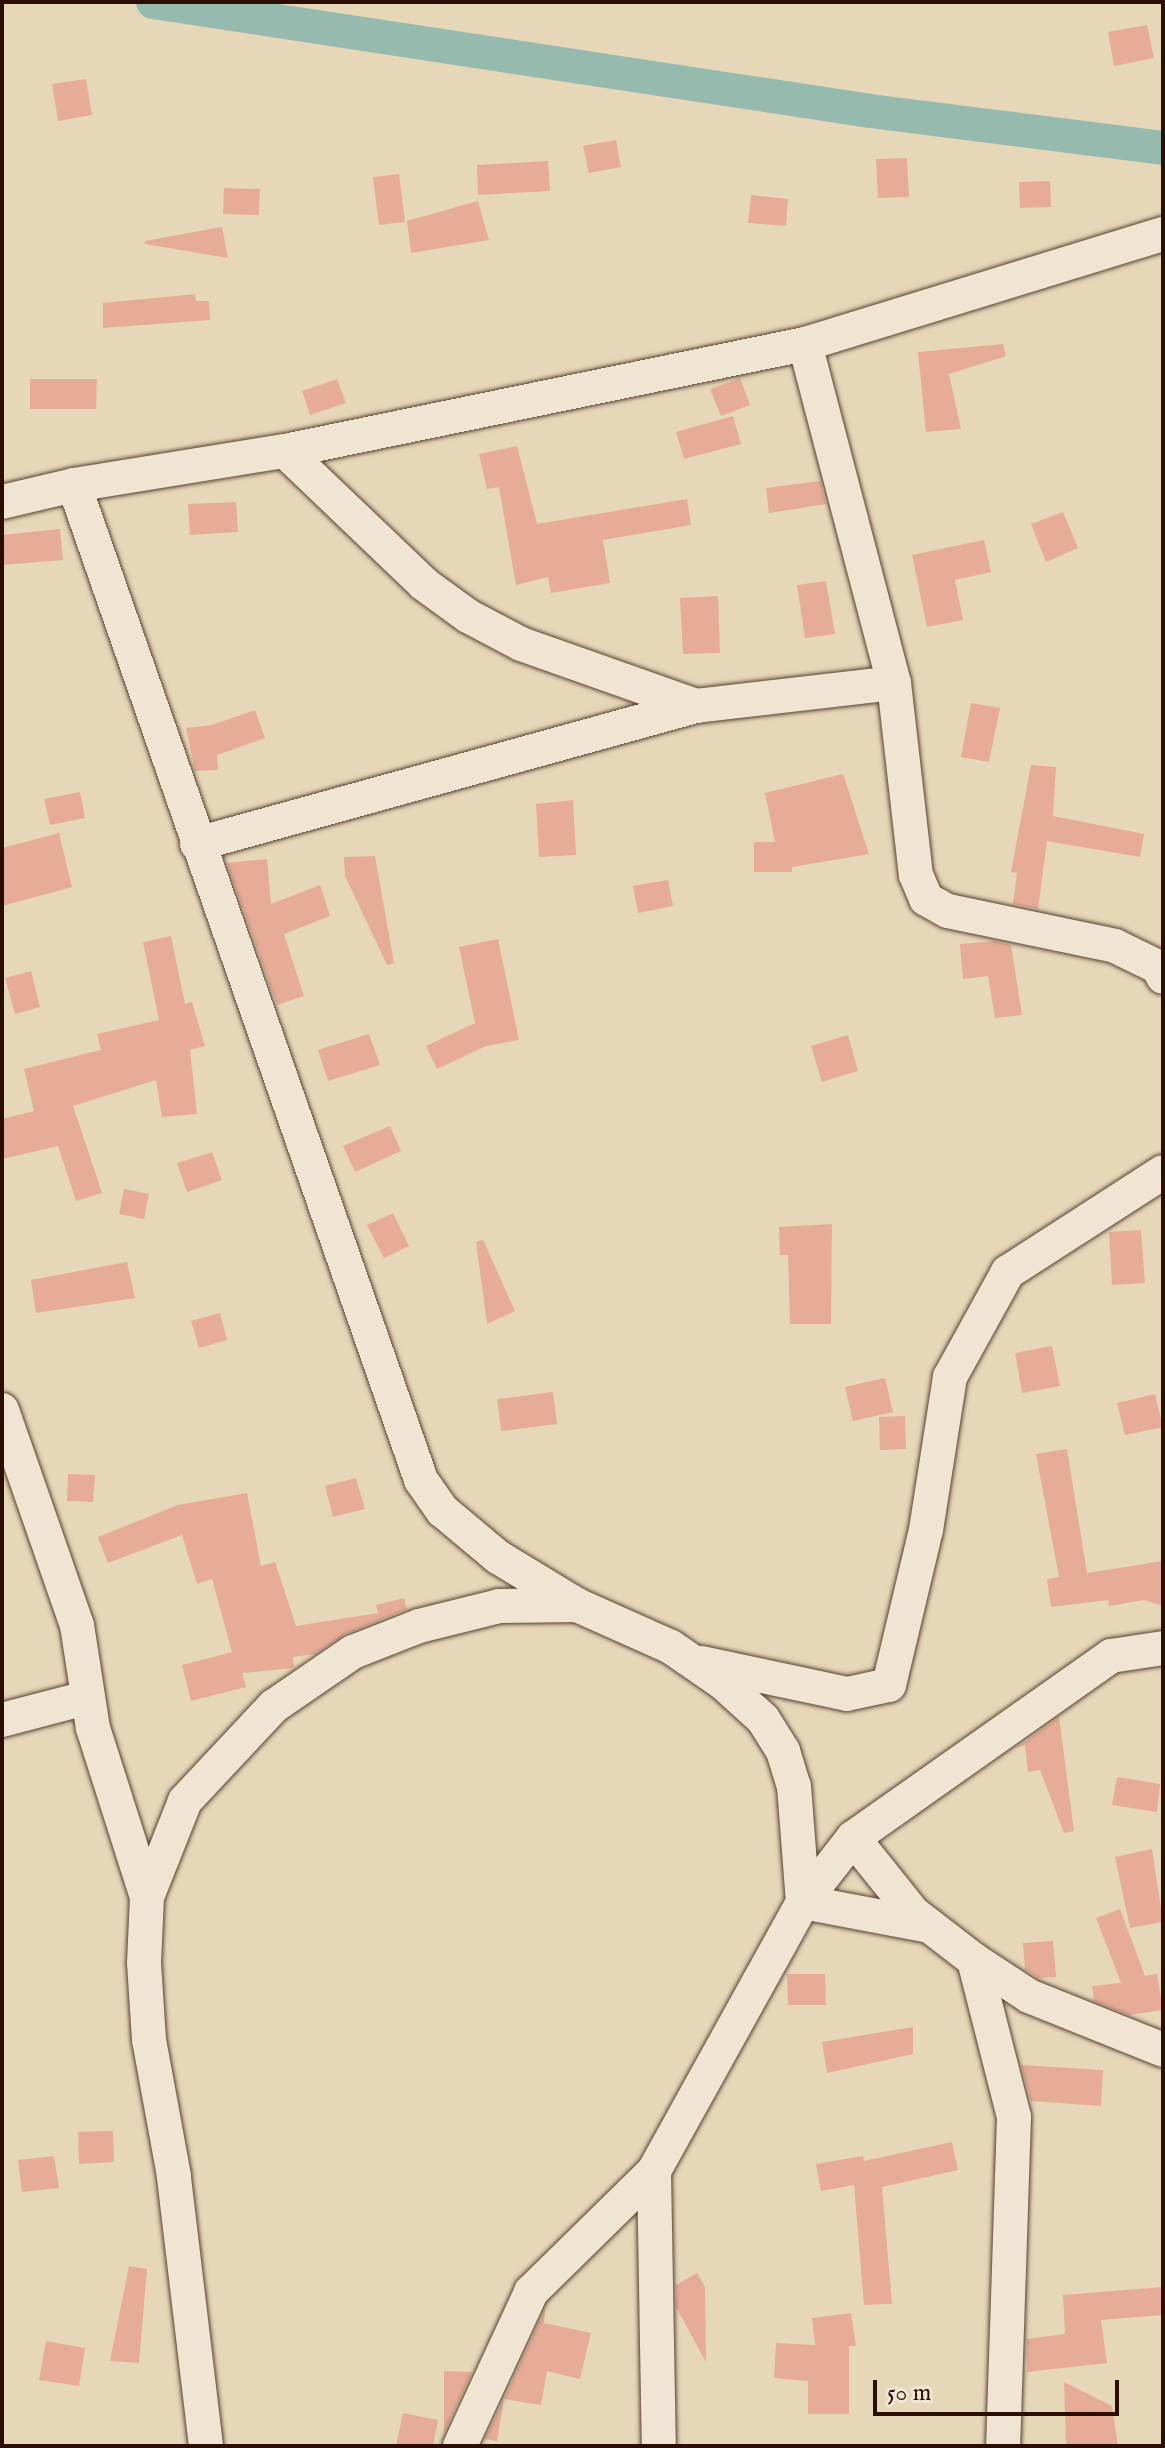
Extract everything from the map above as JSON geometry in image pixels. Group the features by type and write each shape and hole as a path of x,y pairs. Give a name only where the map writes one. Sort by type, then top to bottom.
{"street":[{"path":"2,502 74,485 285,451 805,344 1163,234"},
{"path":"805,344 894,683 916,875 926,899 948,911 1115,946 1158,967 1163,977"},
{"path":"285,451 424,584 468,616 521,644 696,706"},
{"path":"74,485 421,1480 443,1511 498,1557 577,1605 693,1662 763,1719 783,1751 794,1786 803,1902"},
{"path":"197,844 696,706 894,683"},
{"path":"693,1662 847,1694 889,1685 926,1530 950,1377 1008,1272 1163,1172"},
{"path":"2,1410 77,1625 86,1698 147,1897"},
{"path":"206,2446 174,2176 149,2040 144,1963 147,1897 185,1801 274,1706 353,1652 419,1626 499,1606 577,1605"},
{"path":"460,2446 531,2292 654,2171 803,1902 853,1838 1111,1656 1163,1648"},
{"path":"2,1720 86,1698"},
{"path":"853,1838 913,1913 974,1960 1029,1996 1161,2048"},
{"path":"803,1902 930,1926"},
{"path":"974,1960 1014,2117 1003,2446"},
{"path":"654,2171 659,2446"}],"building":[{"path":"1147,25 1154,58 1114,66 1108,32"},
{"path":"86,79 92,115 58,121 52,84"},
{"path":"616,140 621,167 589,173 583,146"},
{"path":"907,158 909,197 878,198 876,159"},
{"path":"548,161 550,191 478,195 477,165"},
{"path":"399,174 405,222 379,225 373,177"},
{"path":"1050,181 1051,207 1020,208 1019,182"},
{"path":"224,188 260,189 259,215 223,214"},
{"path":"751,195 788,199 786,226 748,223"},
{"path":"478,201 489,240 411,253 407,221"},
{"path":"222,227 228,258 145,244 145,241"},
{"path":"195,294 196,301 209,301 210,320 103,328 103,303"},
{"path":"1003,344 1006,356 949,374 961,429 926,432 918,352"},
{"path":"740,378 750,405 721,416 710,389"},
{"path":"30,379 97,379 96,409 30,409"},
{"path":"337,379 346,403 310,415 302,391"},
{"path":"733,416 741,444 684,459 676,432"},
{"path":"517,446 537,524 687,499 691,525 603,540 610,583 551,593 548,577 516,585 499,487 487,489 479,454"},
{"path":"820,481 826,504 769,513 766,488"},
{"path":"236,502 238,532 190,535 188,504"},
{"path":"1063,512 1078,548 1046,562 1031,524"},
{"path":"60,529 63,560 2,565 2,535"},
{"path":"984,540 991,572 955,580 963,620 927,627 912,555"},
{"path":"826,581 835,634 805,638 797,585"},
{"path":"718,596 720,653 683,654 680,598"},
{"path":"971,703 1000,708 989,762 961,757"},
{"path":"255,710 265,738 217,755 218,770 195,771 186,728 212,725"},
{"path":"1031,765 1056,767 1053,816 1144,834 1140,857 1047,841 1038,909 1013,904 1017,873 1011,872"},
{"path":"843,774 869,854 792,867 792,872 754,872 754,842 775,842 765,793"},
{"path":"80,792 85,818 50,825 44,799"},
{"path":"573,800 576,855 539,857 536,804"},
{"path":"59,833 72,887 2,906 2,848"},
{"path":"375,856 394,963 387,965 345,876 344,857"},
{"path":"267,859 271,904 320,885 330,916 284,934 304,996 277,1005 227,863"},
{"path":"668,880 673,906 638,913 633,886"},
{"path":"171,936 185,1004 192,1002 205,1046 190,1050 197,1114 162,1117 156,1080 73,1106 102,1193 76,1201 58,1146 2,1159 2,1119 34,1111 24,1069 101,1050 97,1034 159,1020 143,942"},
{"path":"498,939 519,1040 486,1046 437,1069 426,1046 475,1023 459,947"},
{"path":"995,941 1011,945 1022,1015 995,1018 988,976 963,979 960,944"},
{"path":"31,971 40,1007 15,1014 5,978"},
{"path":"369,1034 380,1065 328,1081 318,1050"},
{"path":"848,1035 858,1071 822,1082 811,1046"},
{"path":"390,1126 401,1151 355,1172 343,1146"},
{"path":"212,1152 222,1180 187,1192 177,1163"},
{"path":"124,1189 149,1194 144,1219 119,1214"},
{"path":"393,1213 409,1246 384,1258 367,1225"},
{"path":"832,1224 831,1324 790,1324 788,1255 780,1255 779,1227"},
{"path":"1141,1230 1145,1283 1112,1285 1109,1232"},
{"path":"483,1240 515,1311 487,1324 476,1242"},
{"path":"127,1262 135,1298 36,1313 31,1280"},
{"path":"220,1313 227,1340 199,1348 191,1321"},
{"path":"1052,1346 1060,1386 1022,1393 1015,1353"},
{"path":"885,1378 893,1412 853,1421 845,1387"},
{"path":"553,1392 557,1424 501,1431 497,1399"},
{"path":"1155,1394 1163,1427 1125,1435 1117,1403"},
{"path":"905,1416 906,1449 880,1450 879,1417"},
{"path":"1067,1449 1087,1573 1163,1561 1163,1606 1144,1600 1109,1606 1108,1600 1051,1607 1047,1579 1059,1577 1036,1454"},
{"path":"68,1474 95,1475 93,1502 67,1501"},
{"path":"356,1478 365,1509 333,1517 325,1486"},
{"path":"247,1493 261,1566 275,1562 296,1626 378,1613 376,1605 404,1598 407,1609 345,1634 315,1654 293,1657 294,1668 242,1673 246,1687 191,1701 182,1665 232,1652 212,1579 197,1584 182,1535 108,1563 98,1537 178,1505"},
{"path":"1059,1717 1074,1831 1064,1833 1040,1770 1028,1772 1025,1745 1016,1748"},
{"path":"1117,1777 1160,1784 1157,1812 1112,1805"},
{"path":"1152,1849 1163,1922 1130,1928 1115,1857"},
{"path":"1120,1909 1145,1976 1157,1974 1163,2010 1129,2015 1094,2001 1092,1986 1121,1983 1096,1918"},
{"path":"1053,1941 1056,1977 1038,1978 1025,1969 1023,1943"},
{"path":"787,1974 825,1974 826,2005 788,2005"},
{"path":"913,2027 913,2054 827,2073 822,2042"},
{"path":"1021,2065 1103,2070 1101,2106 1031,2101"},
{"path":"113,2131 114,2162 79,2164 78,2132"},
{"path":"952,2142 958,2170 882,2187 892,2304 864,2305 854,2185 821,2191 816,2164 863,2156 864,2161"},
{"path":"54,2156 59,2188 22,2192 18,2160"},
{"path":"129,2266 147,2269 139,2363 110,2361"},
{"path":"697,2273 705,2287 706,2362 676,2307 676,2285"},
{"path":"1163,2287 1163,2315 1101,2320 1107,2363 1027,2372 1027,2339 1065,2334 1063,2295"},
{"path":"545,2309 544,2323 591,2333 580,2379 547,2371 541,2405 504,2399"},
{"path":"851,2313 856,2346 849,2346 849,2414 808,2414 808,2381 774,2378 776,2343 815,2345 812,2318"},
{"path":"46,2341 85,2348 79,2386 39,2380"},
{"path":"444,2371 472,2372 444,2433"},
{"path":"1064,2382 1112,2406 1118,2446 1066,2446"},
{"path":"504,2399 497,2441 485,2439"},
{"path":"403,2413 438,2420 433,2446 396,2446"}],"waterway":[{"path":"153,2 870,111 1163,148"}]}
